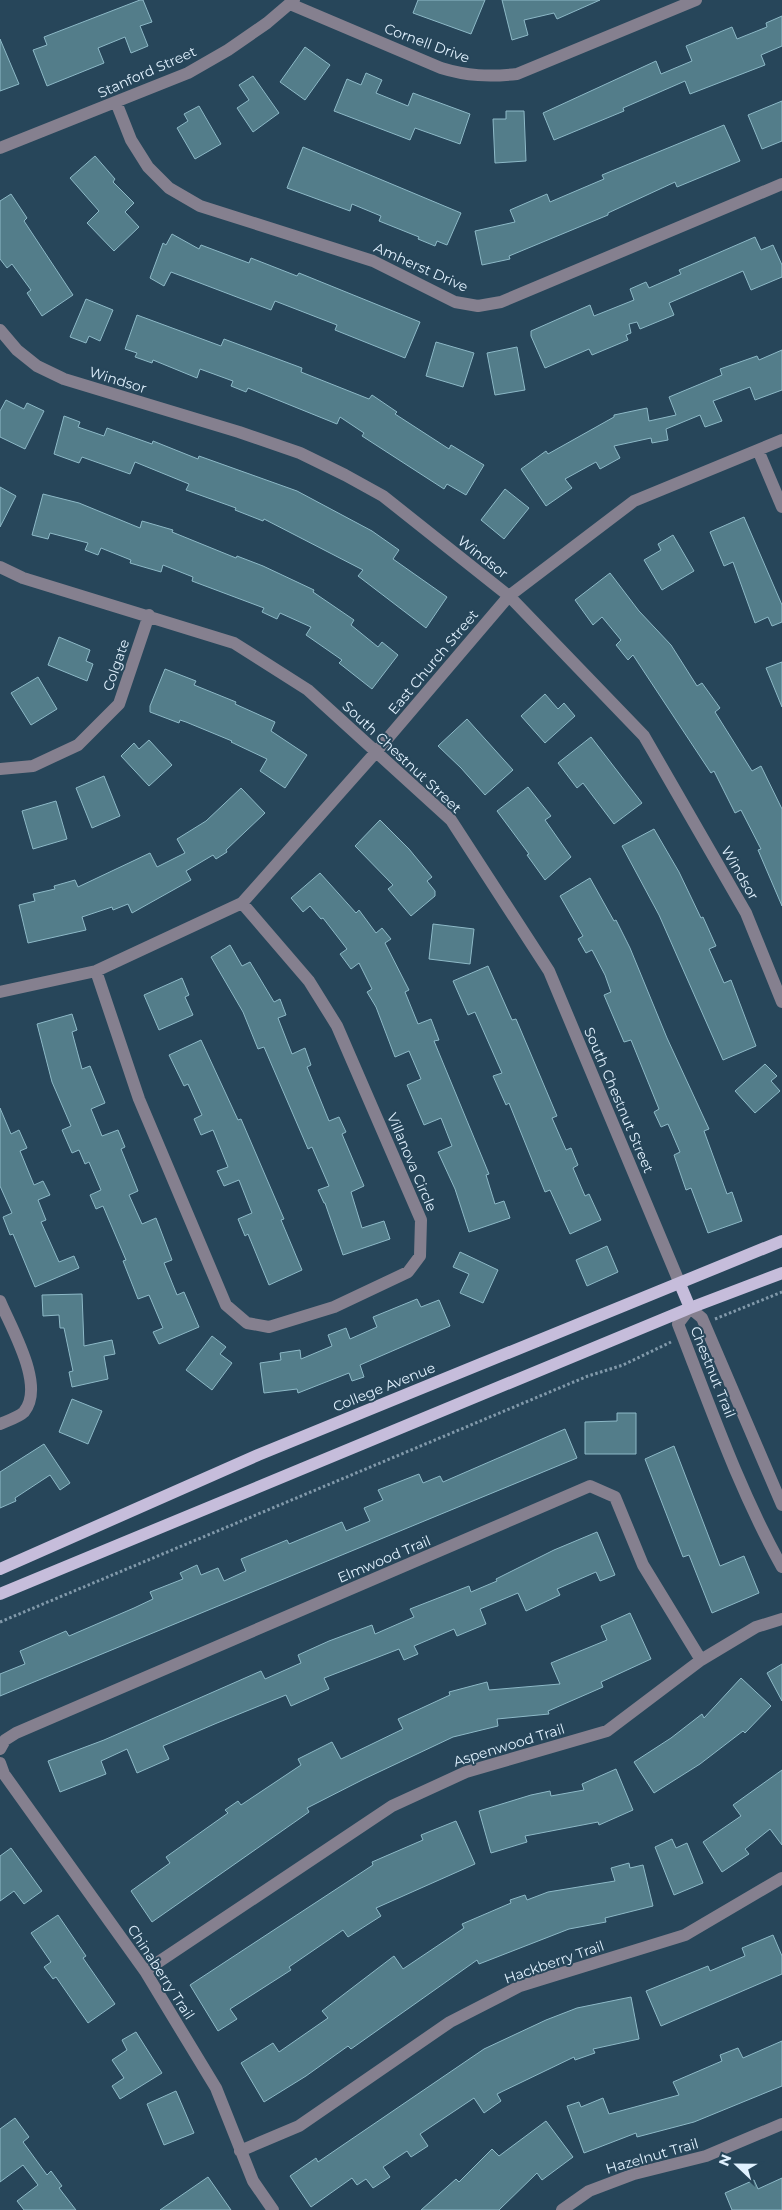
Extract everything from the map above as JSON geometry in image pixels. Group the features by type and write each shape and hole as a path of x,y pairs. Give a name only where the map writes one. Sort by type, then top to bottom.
{"main road":[{"name":"College Avenue","path":"0,1569 258,1455 782,1241"},
{"path":"0,1594 690,1308 782,1274"},
{"path":"680,1284 690,1308"}],"street":[{"name":"Cornell Drive","path":"292,2 441,68 462,74 488,77 517,74 696,0"},
{"name":"Stanford Street","path":"0,148 188,73 228,50 292,2"},
{"name":"Amherst Drive","path":"116,102 131,140 148,167 169,188 200,206 373,261 455,302 478,306 501,302 782,184"},
{"name":"Windsor","path":"0,330 17,350 37,366 64,379 239,432 300,453 345,475 383,496 509,596 644,736 746,913 782,1002"},
{"name":"East Church Street","path":"0,992 96,971 242,903 376,752 509,596 634,501 782,440"},
{"path":"758,450 782,507"},
{"name":"South Chestnut Street","path":"0,567 24,578 149,615 234,643 308,690 451,820 549,971 680,1284"},
{"name":"Colgate","path":"0,769 33,766 78,745 119,704 149,615"},
{"name":"Villanova Circle","path":"96,971 139,1099 226,1305 247,1323 269,1327 342,1303 408,1272 420,1256 421,1220 338,1026 309,981 242,903"},
{"path":"0,1302 30,1373 32,1386 31,1401 24,1413 0,1424"},
{"name":"Chestnut Trail","path":"782,1504 705,1324 702,1318 690,1308 678,1324 738,1478 758,1524 782,1567"},
{"name":"Elmwood Trail","path":"0,1749 6,1740 16,1733 590,1486 615,1497 643,1565 701,1660"},
{"name":"Aspenwood Trail","path":"145,1971 392,1806 466,1772 607,1731 701,1660 756,1627 782,1619"},
{"name":"Chinaberry Trail","path":"0,1763 4,1774 145,1971 216,2088 253,2181 273,2210"},
{"name":"Hackberry Trail","path":"240,2151 299,2126 450,2022 520,1986 685,1935 782,1878"},
{"name":"Hazelnut Trail","path":"562,2210 590,2191 634,2174 706,2156 782,2124"}],"path":[{"path":"705,1324 782,1292"},
{"path":"0,1622 588,1376 623,1365 682,1334"}],"building":[{"path":"143,0 152,22 140,26 148,46 131,53 125,37 98,48 104,63 47,86 33,50 47,45 44,37"},
{"path":"418,0 485,0 471,34 413,13"},
{"path":"502,0 600,0 557,19 554,13 524,20 528,35 512,40"},
{"path":"782,16 782,46 761,55 765,65 690,94 685,81 623,108 624,111 554,140 543,113 656,61 661,74 692,61 686,46 732,27 737,39 767,27 766,23"},
{"path":"0,39 19,84 0,91"},
{"path":"305,47 330,65 305,100 280,82"},
{"path":"366,73 382,80 376,93 408,106 413,93 470,114 460,144 415,128 410,140 334,111 347,79 361,85"},
{"path":"253,76 279,113 253,132 237,108 249,100 239,85"},
{"path":"782,101 782,141 762,149 748,115"},
{"path":"199,106 221,144 195,159 177,128 188,121 184,114"},
{"path":"506,111 524,111 526,161 495,163 493,119 506,119"},
{"path":"724,125 740,161 677,187 675,182 608,213 608,215 509,256 510,259 482,265 475,231 515,222 510,210 547,194 550,202 604,179 602,175"},
{"path":"303,147 461,213 447,245 437,241 435,246 418,239 419,237 379,221 381,216 352,204 350,211 287,188"},
{"path":"95,156 115,179 113,182 134,203 125,212 139,227 114,251 87,223 99,211 70,178"},
{"path":"11,194 27,218 24,221 73,295 42,316 27,293 31,290 12,264 7,268 0,259 0,201"},
{"path":"172,234 199,249 201,245 249,263 251,258 297,276 299,273 420,322 405,358 335,330 337,325 275,301 271,310 171,272 164,286 150,278 163,243 166,245"},
{"path":"755,237 761,250 773,245 782,265 782,277 751,290 743,271 669,303 674,315 640,329 637,322 629,324 631,333 626,335 628,340 592,355 589,349 545,368 531,336 531,331 590,305 594,316 634,300 630,289 646,282 649,288 681,274 679,270"},
{"path":"86,299 113,310 100,341 89,336 86,343 70,337"},
{"path":"137,315 221,346 224,339 302,368 301,372 369,399 372,395 397,412 395,414 449,449 451,445 484,465 466,495 447,484 444,489 362,436 364,433 340,417 337,424 248,388 246,392 231,386 233,381 200,369 197,378 153,360 152,363 135,357 137,353 125,349"},
{"path":"436,342 474,353 463,387 426,376"},
{"path":"517,347 525,390 495,395 487,353"},
{"path":"782,350 782,390 755,400 750,387 713,401 722,421 705,427 700,415 666,429 668,440 652,443 651,438 614,446 620,458 600,469 596,462 565,479 572,488 546,506 521,469 546,451 548,454 614,417 614,415 647,408 649,421 676,415 669,397 722,375 720,369 757,356 759,360"},
{"path":"6,400 24,409 27,403 44,411 25,449 0,437 0,411"},
{"path":"64,416 80,422 78,427 104,436 107,428 152,444 153,441 198,459 199,456 297,491 372,531 399,550 393,559 447,597 426,628 358,576 363,570 264,519 263,521 235,510 236,508 186,490 189,484 135,462 130,474 82,457 79,463 54,454"},
{"path":"0,487 16,496 0,527"},
{"path":"505,489 529,508 504,539 481,520"},
{"path":"43,494 79,503 140,528 142,521 173,530 172,532 236,558 237,556 263,566 314,590 313,592 354,620 351,625 378,647 382,642 398,655 372,689 339,663 342,660 306,635 311,627 280,613 277,619 262,612 264,608 192,581 193,577 163,565 161,572 130,563 131,560 101,548 98,555 85,550 88,543 50,533 48,539 32,535"},
{"path":"744,517 782,605 782,622 772,626 768,617 755,623 733,562 724,566 710,532"},
{"path":"673,535 694,571 662,590 644,560 661,550 658,544"},
{"path":"610,573 639,611 671,645 697,686 702,683 720,708 715,712 752,771 761,766 782,809 782,906 758,850 761,849 741,810 735,813 714,771 711,773 633,655 628,660 616,645 621,640 602,617 593,625 575,600"},
{"path":"59,637 90,650 86,661 93,664 87,681 48,665"},
{"path":"782,662 782,707 766,668"},
{"path":"165,669 196,681 194,685 236,702 235,704 275,722 271,731 307,755 285,788 260,771 267,759 232,741 186,722 180,720 179,723 150,712 150,706"},
{"path":"38,677 57,709 31,725 11,693"},
{"path":"545,694 558,709 564,703 575,716 545,743 521,716"},
{"path":"467,719 513,770 485,795 438,746"},
{"path":"591,737 642,803 614,824 583,783 577,788 558,763"},
{"path":"149,740 172,765 149,786 121,756 134,743 139,749"},
{"path":"104,776 120,816 92,828 76,788"},
{"path":"528,787 551,816 545,820 571,857 545,880 527,855 529,854 497,811"},
{"path":"241,788 265,813 226,850 227,852 216,859 213,855 186,871 191,880 132,913 128,904 113,910 112,907 82,917 86,930 28,943 19,905 35,901 33,894 55,889 54,886 75,880 78,887 150,853 157,867 185,853 177,839 206,821"},
{"path":"56,801 67,839 33,849 22,811"},
{"path":"380,820 409,849 432,877 427,881 435,891 435,896 411,916 388,889 393,885 355,846"},
{"path":"654,829 679,872 701,918 703,917 716,946 709,949 724,983 731,980 756,1046 723,1060 659,915 622,846"},
{"path":"320,873 356,913 359,910 376,933 382,928 391,939 385,943 409,990 405,992 418,1024 431,1019 439,1040 434,1041 489,1174 486,1175 495,1204 504,1201 510,1218 469,1232 455,1189 438,1152 452,1146 441,1118 424,1125 407,1085 421,1079 409,1051 395,1057 376,1007 367,992 372,989 359,963 351,969 340,954 347,949 323,918 321,919 310,906 303,912 291,898"},
{"path":"590,878 614,921 616,920 630,948 667,1038 709,1129 704,1131 727,1194 732,1192 742,1221 708,1233 691,1188 686,1190 674,1155 680,1152 668,1124 661,1127 654,1112 659,1109 631,1040 624,1042 604,995 611,992 605,975 592,950 586,953 578,939 583,936 560,896"},
{"path":"433,924 474,929 470,964 429,959"},
{"path":"230,945 242,966 250,962 274,1002 280,999 286,1015 278,1018 292,1054 305,1048 311,1065 307,1067 329,1121 339,1117 346,1132 342,1134 364,1186 351,1192 362,1228 384,1221 390,1239 343,1255 325,1203 318,1190 329,1186 312,1147 308,1149 264,1047 258,1049 243,1012 211,957"},
{"path":"488,966 512,1020 516,1019 557,1116 552,1118 566,1150 571,1148 578,1165 573,1168 585,1196 589,1194 601,1220 570,1234 550,1190 545,1192 509,1103 506,1105 493,1076 502,1073 475,1012 468,1015 453,981"},
{"path":"182,978 189,995 185,997 193,1015 159,1030 144,995"},
{"path":"72,1014 77,1030 72,1032 82,1069 90,1066 105,1103 91,1109 102,1136 118,1130 125,1147 121,1149 138,1191 129,1195 142,1224 156,1218 172,1260 164,1263 177,1295 184,1292 199,1327 159,1344 153,1332 163,1328 149,1295 138,1299 123,1261 126,1260 103,1206 96,1209 90,1195 101,1190 89,1162 85,1164 79,1150 72,1153 62,1130 71,1126 52,1082 37,1024"},
{"path":"201,1040 238,1120 241,1119 284,1219 281,1220 302,1270 269,1285 248,1234 245,1236 238,1219 252,1213 239,1180 224,1186 217,1171 228,1167 213,1130 201,1135 194,1119 202,1115 188,1084 184,1086 169,1055"},
{"path":"765,1064 777,1076 771,1081 780,1091 755,1113 735,1091"},
{"path":"0,1108 11,1134 19,1130 27,1148 20,1151 34,1185 43,1181 50,1195 38,1200 46,1220 41,1222 59,1262 74,1256 79,1268 35,1287 13,1234 10,1235 3,1217 12,1213 0,1186"},
{"path":"607,1246 618,1272 587,1286 576,1260"},
{"path":"460,1252 498,1270 483,1303 460,1293 469,1274 453,1267"},
{"path":"82,1294 84,1346 112,1340 115,1354 104,1356 108,1379 72,1387 69,1372 73,1371 64,1328 60,1328 59,1315 43,1316 42,1295"},
{"path":"417,1299 421,1307 439,1300 450,1326 360,1365 364,1377 352,1381 349,1373 298,1393 297,1389 264,1393 260,1363 281,1360 280,1353 300,1350 301,1359 332,1346 328,1335 346,1328 350,1339 377,1327 373,1317"},
{"path":"212,1336 226,1347 220,1354 232,1363 212,1390 186,1370"},
{"path":"72,1399 102,1411 88,1444 59,1432"},
{"path":"617,1413 636,1413 636,1454 585,1454 585,1422 617,1421"},
{"path":"565,1429 577,1458 0,1696 0,1674 25,1664 20,1651 66,1631 69,1636 153,1599 150,1592 183,1579 180,1573 197,1565 201,1575 218,1568 224,1581 246,1571 241,1559 287,1540 289,1544 342,1522 346,1531 370,1521 364,1508 383,1500 378,1490 419,1474 423,1483 440,1476 443,1482"},
{"path":"44,1444 70,1483 60,1490 50,1475 15,1498 16,1501 0,1508 0,1472"},
{"path":"674,1446 720,1566 744,1556 759,1593 712,1613 689,1555 683,1557 645,1459"},
{"path":"597,1532 615,1575 600,1581 596,1572 557,1589 560,1595 526,1611 518,1593 480,1609 486,1624 457,1636 454,1629 414,1646 418,1654 404,1660 399,1649 324,1678 329,1689 291,1706 286,1695 217,1723 163,1746 169,1759 137,1773 127,1749 101,1761 106,1774 60,1792 48,1761 104,1740 261,1671 265,1679 301,1663 298,1655 329,1641 372,1625 375,1634 414,1617 410,1609 469,1586 471,1592 497,1581 496,1579 554,1550"},
{"path":"630,1613 651,1659 601,1682 603,1687 548,1711 549,1714 497,1719 498,1726 453,1737 307,1808 309,1812 152,1922 131,1891 170,1863 166,1857 228,1813 225,1810 238,1801 241,1805 301,1765 298,1759 332,1742 341,1759 403,1729 398,1719 450,1695 449,1692 487,1682 489,1690 560,1684 551,1663 607,1640 601,1626"},
{"path":"782,1664 782,1701 767,1673"},
{"path":"741,1678 771,1706 745,1733 743,1731 700,1764 654,1793 634,1762 671,1738 702,1714 704,1718"},
{"path":"616,1769 633,1810 599,1825 598,1822 525,1836 527,1842 491,1853 479,1811 550,1791 551,1796 584,1790 582,1784"},
{"path":"782,1770 782,1845 770,1829 745,1849 749,1854 722,1872 703,1842 741,1816 733,1805"},
{"path":"456,1821 475,1864 376,1908 381,1916 348,1937 343,1930 289,1967 291,1970 230,2009 237,2019 218,2031 190,1985 373,1865 372,1862 423,1840 421,1835"},
{"path":"672,1839 676,1848 687,1843 703,1883 674,1895 655,1847"},
{"path":"11,1848 42,1891 24,1904 14,1891 0,1901 0,1856"},
{"path":"629,1863 630,1868 643,1865 653,1906 605,1918 606,1922 569,1929 479,1964 477,1960 351,2049 348,2046 306,2076 264,2102 241,2063 273,2043 279,2052 328,2018 322,2011 394,1956 403,1969 464,1928 462,1924 511,1903 510,1900 525,1895 527,1900 548,1892 615,1881 611,1868"},
{"path":"58,1915 86,1956 83,1958 115,2004 88,2023 56,1977 53,1979 44,1967 51,1962 31,1933"},
{"path":"773,1935 782,1956 782,1974 661,2026 646,1991 708,1966 710,1971 745,1956 742,1948"},
{"path":"631,1997 639,2039 593,2049 595,2053 575,2060 574,2057 497,2094 501,2101 484,2113 474,2098 420,2134 428,2146 411,2157 407,2151 383,2167 390,2177 373,2188 366,2179 357,2185 352,2178 311,2207 290,2176 316,2158 318,2162 484,2049 546,2020 577,2008"},
{"path":"136,2032 162,2073 120,2099 112,2086 124,2078 112,2060 127,2050 122,2040"},
{"path":"782,2041 782,2086 694,2122 637,2137 636,2133 584,2153 567,2106 579,2102 581,2107 603,2098 609,2114 679,2095 673,2082 722,2061 720,2055 738,2048 743,2058"},
{"path":"176,2091 194,2133 164,2145 147,2104"},
{"path":"15,2118 29,2137 23,2142 47,2175 51,2171 62,2186 59,2188 76,2210 24,2210 17,2201 38,2185 23,2165 0,2182 0,2129"},
{"path":"546,2121 573,2157 542,2180 537,2173 499,2210 421,2210 456,2179 459,2182 492,2149 499,2156"},
{"path":"208,2177 231,2210 160,2210"},
{"path":"782,2178 782,2210 732,2210 725,2193 754,2180 758,2189"}]}
